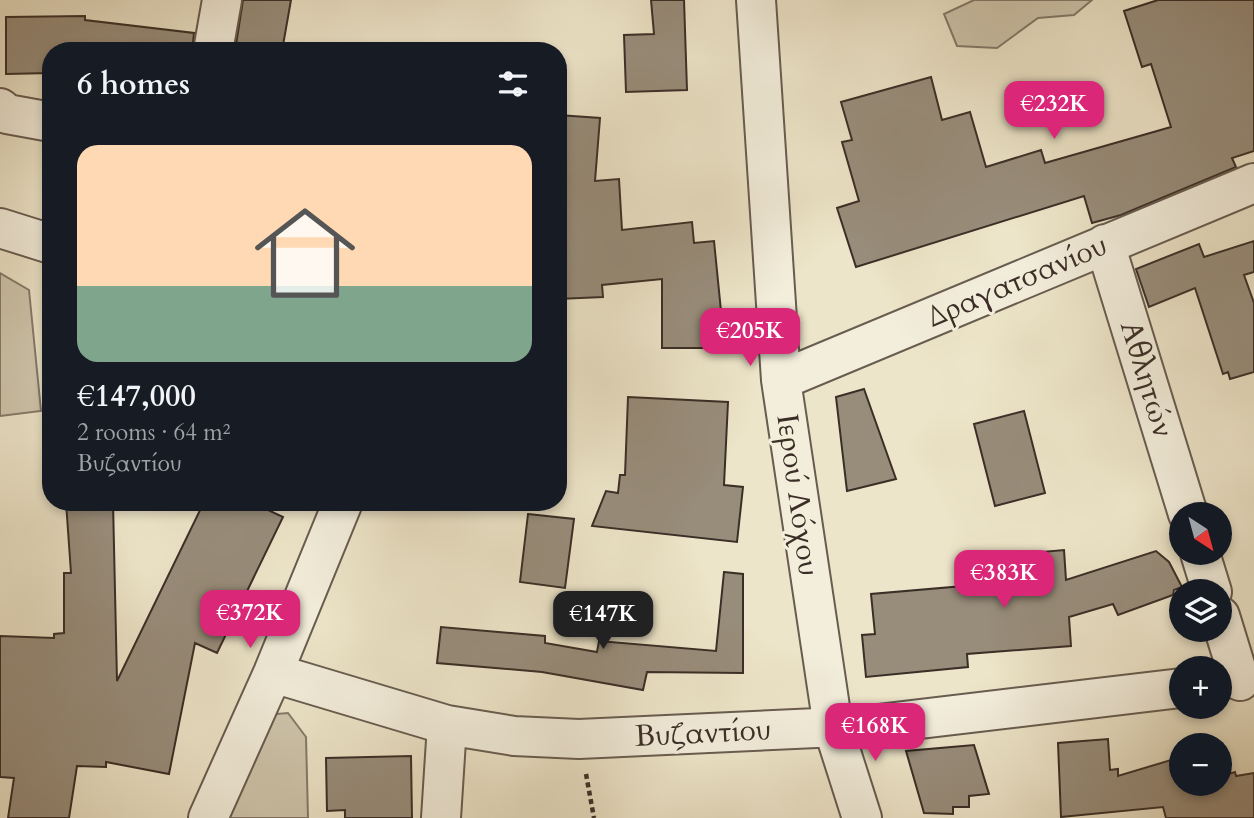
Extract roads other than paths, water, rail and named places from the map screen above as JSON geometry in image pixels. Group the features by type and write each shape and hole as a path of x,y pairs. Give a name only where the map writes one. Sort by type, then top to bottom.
{"street":[{"path":"215,42 222,0"},
{"name":"Ιερού Λόχου","path":"756,0 781,380 833,727 862,818"},
{"path":"1,109 14,116 42,121"},
{"name":"Δραγατσανίου","path":"781,380 1254,183"},
{"path":"0,228 42,241"},
{"name":"Αθλητών","path":"1105,244 1184,502"},
{"path":"208,818 273,673 339,511"},
{"path":"1227,642 1238,682"},
{"name":"Βυζαντίου","path":"273,673 447,725 514,736 579,738 861,726 1169,689"},
{"path":"441,818 447,725"}]}
